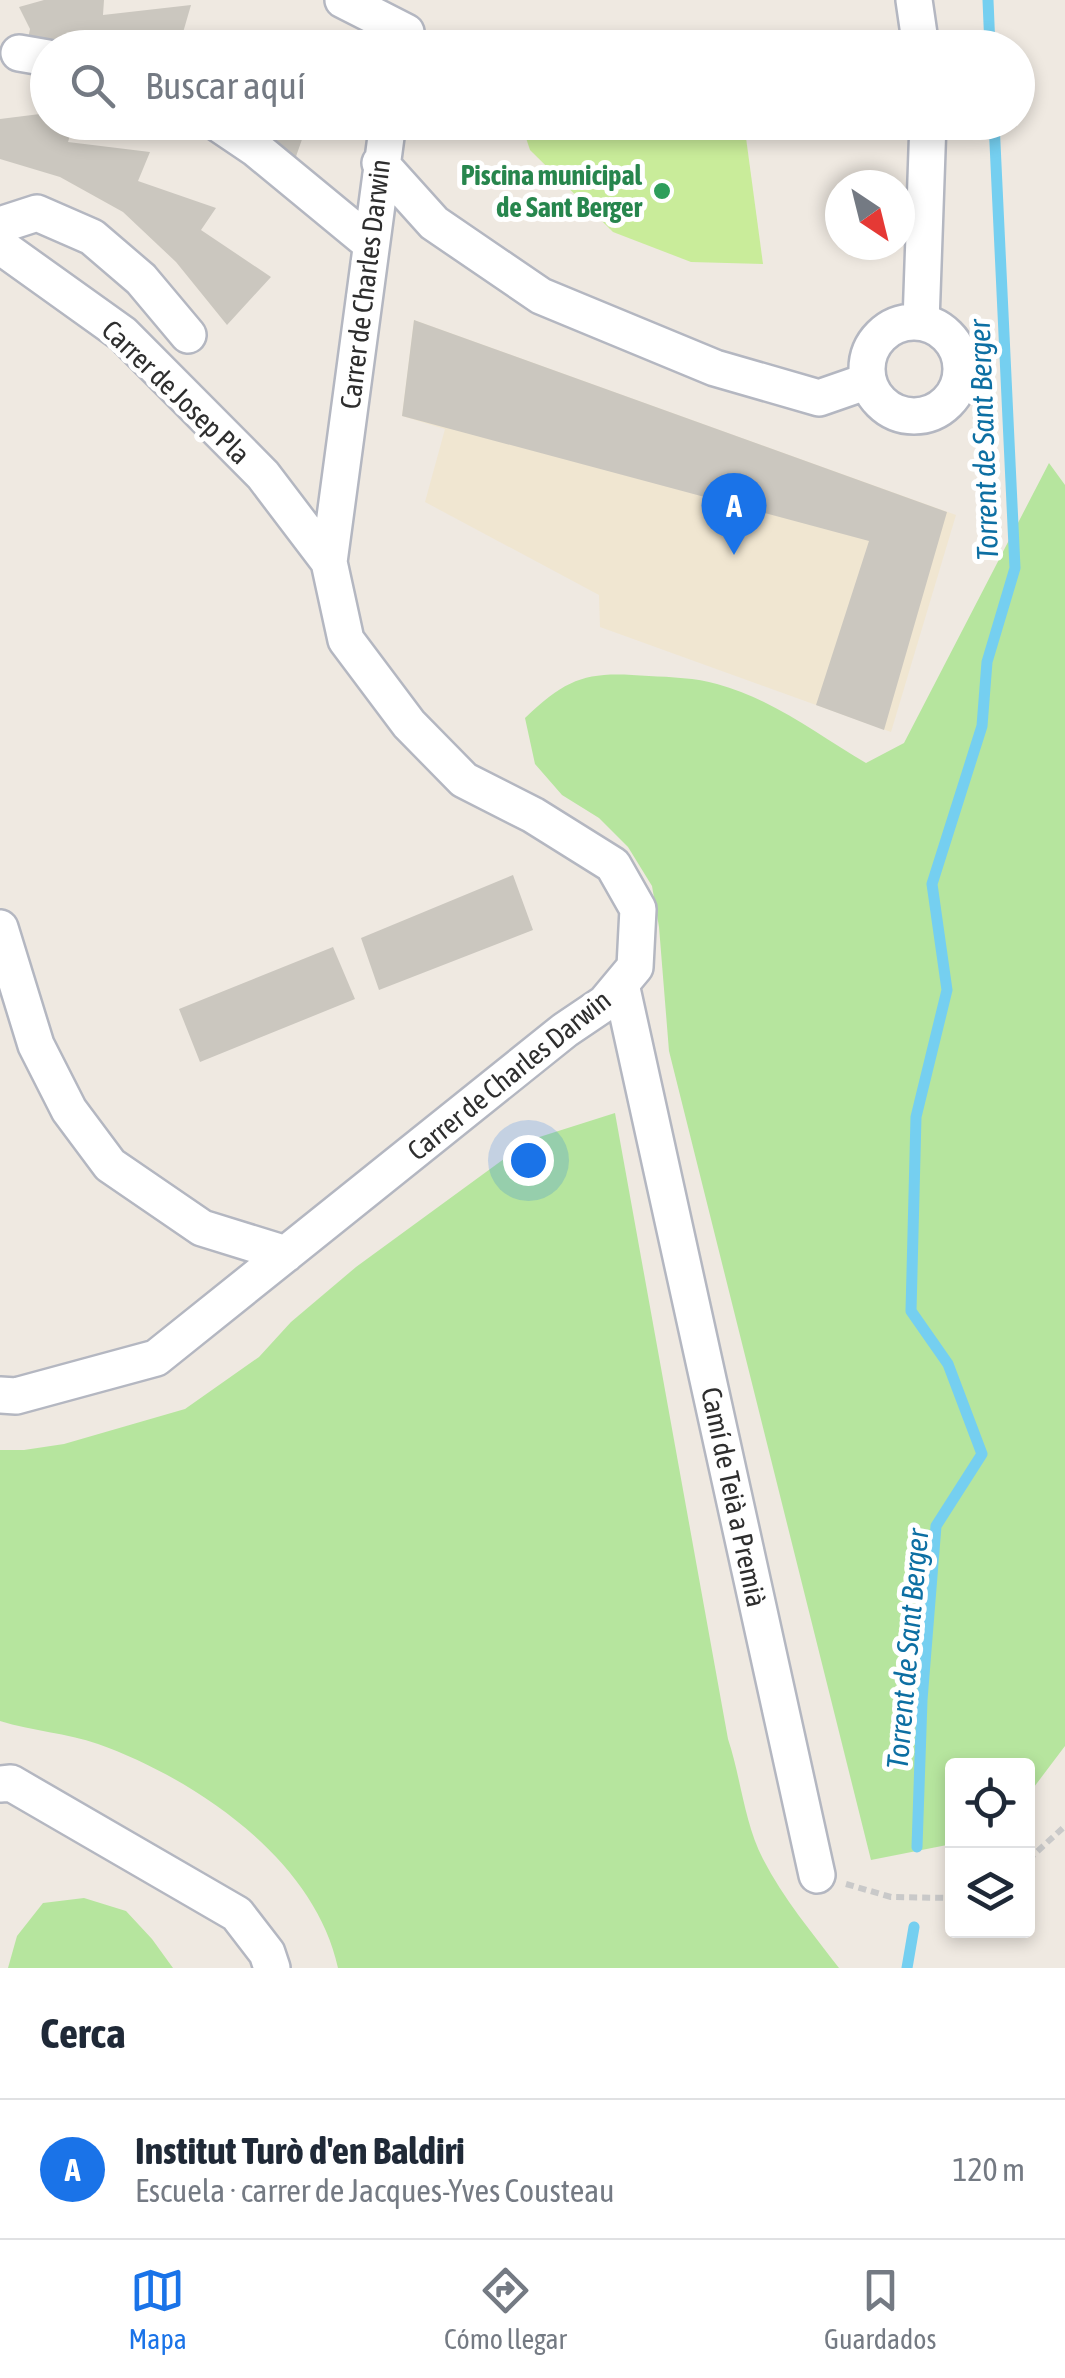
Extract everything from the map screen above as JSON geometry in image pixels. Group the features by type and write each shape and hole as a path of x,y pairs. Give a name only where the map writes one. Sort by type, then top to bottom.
{"street":[{"path":"343,0 405,27"},
{"path":"914,0 918,30"},
{"path":"243,140 370,243"},
{"name":"Carrer de Charles Darwin","path":"0,1395 16,1396 156,1358 605,1002 635,966 638,909 613,865 534,815 464,780 410,724 346,640 329,562 385,140"},
{"path":"920,322 927,140"},
{"path":"380,164 434,223 541,296 715,368 819,398 868,380"},
{"path":"0,225 37,213 92,237 141,279 188,335"},
{"name":"Carrer de Josep Pla","path":"0,246 123,334 263,475 329,562"},
{"path":"907,322 920,322 948,336 956,349 960,380 943,406 914,416 898,413 884,406 868,380 869,354 883,333 907,322"},
{"path":"0,928 36,1045 69,1110 110,1165 202,1228 286,1254"},
{"name":"Camí de Teià a Premià","path":"621,984 817,1875"},
{"path":"0,1784 11,1783 238,1914 267,1953 272,1968"}],"path":[{"path":"1035,1854 1065,1826"},
{"path":"817,1875 891,1897 945,1898"}],"shaded area":[{"path":"414,320 956,515 891,732 600,627 599,595 425,502 445,429 402,416"}],"green space":[{"name":"Piscina municipal de Sant Berger","path":"527,140 746,140 763,264 691,262 613,232 530,150"},
{"path":"1049,463 1065,485 1065,1746 1035,1786 1035,1758 945,1758 945,1845 871,1860 669,1051 652,886 628,847 599,818 562,795 535,764 525,718 554,693 581,679 628,675 692,679 757,699 866,763 904,743"},
{"path":"615,1113 728,1739 747,1815 771,1873 839,1968 338,1968 325,1929 305,1892 278,1859 211,1802 136,1759 98,1744 0,1721 0,1450 64,1444 185,1409 259,1357 291,1322 356,1267 530,1140"},
{"path":"84,1898 126,1911 173,1968 8,1968 17,1936 43,1903"}],"building":[{"path":"44,0 104,0 103,15 191,5 184,30 30,30 30,44 27,44 30,29 19,7"},
{"path":"30,115 30,140 69,140 150,152 138,181 216,208 201,230 271,277 227,325 176,262 123,212 60,177 0,159 0,119"},
{"path":"267,140 302,140 293,165"},
{"path":"414,320 947,512 884,730 816,705 869,541 402,416"},
{"path":"513,875 533,930 379,990 361,938"},
{"path":"333,947 355,999 200,1062 179,1009"}],"waterway":[{"name":"Torrent de Sant Berger","path":"988,0 989,30"},
{"name":"Torrent de Sant Berger","path":"917,1847 922,1700 936,1526 982,1454 948,1364 911,1311 916,1117 947,990 932,884 982,726 987,662 1015,568 995,140"},
{"name":"Torrent de Sant Berger","path":"907,1968 914,1927"}],"place":[{"name":"Piscina municipal de Sant Berger","path":"662,191"},
{"name":"Institut Turò d'en Baldiri","path":"734,555"}]}
